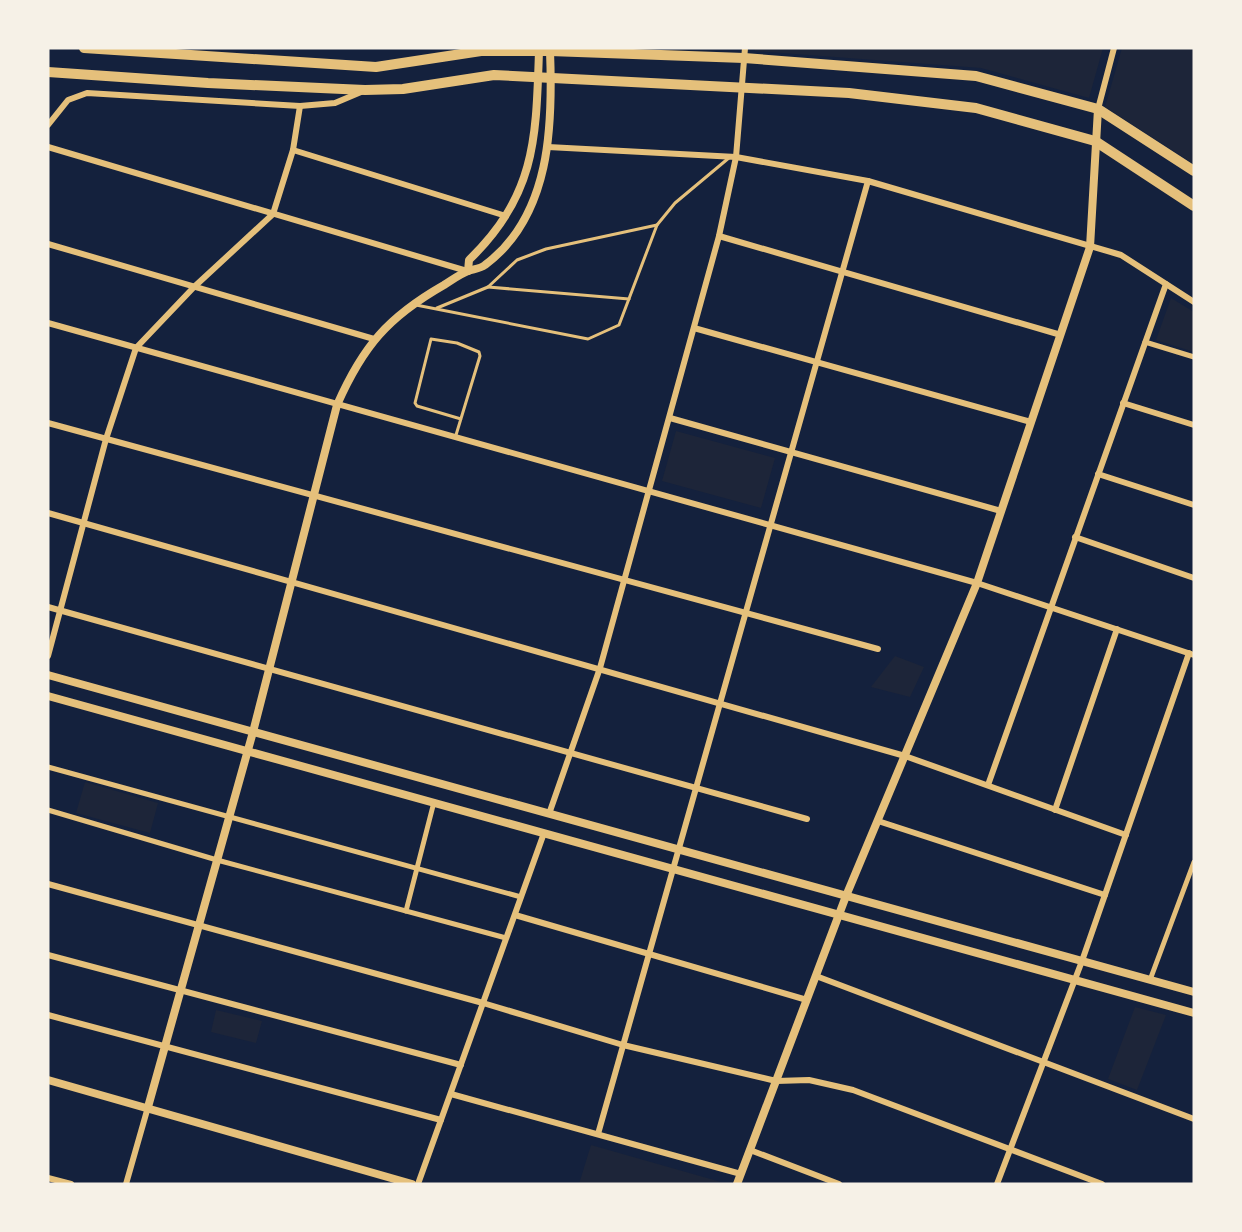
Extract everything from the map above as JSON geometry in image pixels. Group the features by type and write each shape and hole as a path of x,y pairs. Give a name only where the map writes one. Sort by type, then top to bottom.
{"main road":[{"path":"84,48 376,67 481,51 545,49 744,53 976,76 1098,109 1194,171"},
{"path":"48,72 208,83 365,90 403,89 494,75 849,93 976,108 1095,141 1194,206"}],"street":[{"path":"737,1184 846,896 977,583 1061,335 1090,247 1098,109 1114,48"},
{"path":"468,271 469,260 488,242 521,190 534,140 538,77 545,49"},
{"path":"126,1184 248,751 338,405 353,369 374,339 411,304 468,271 483,267 499,252 521,223 538,192 548,147 551,77 545,49"},
{"path":"549,814 600,668 719,236 733,157 744,53"},
{"path":"48,125 68,100 87,93 300,106 335,103 365,90"},
{"path":"48,656 106,439 136,348 194,287 273,214 293,150 300,106"},
{"path":"48,147 468,271"},
{"path":"548,147 733,157 868,181 1121,255 1194,302"},
{"path":"293,150 506,216"},
{"path":"598,1134 868,181"},
{"path":"719,236 1061,335"},
{"path":"48,244 374,339"},
{"path":"988,786 1166,284"},
{"path":"48,323 977,583 1192,654 1082,961 997,1184"},
{"path":"694,328 1032,422"},
{"path":"1145,342 1194,357"},
{"path":"1123,403 1194,426"},
{"path":"670,418 1001,511"},
{"path":"48,423 878,649"},
{"path":"1098,474 1194,505"},
{"path":"48,513 905,756 1126,835"},
{"path":"1075,537 1194,578"},
{"path":"48,607 807,819"},
{"path":"1055,810 1117,629"},
{"path":"48,675 1194,992"},
{"path":"48,696 1194,1013"},
{"path":"48,767 521,897"},
{"path":"406,911 434,802"},
{"path":"48,810 217,860 506,938"},
{"path":"878,821 1105,895"},
{"path":"418,1184 544,833"},
{"path":"1150,980 1194,862"},
{"path":"48,884 483,1003 623,1045 776,1081 809,1080 854,1090 1102,1184"},
{"path":"515,915 649,956 807,1000"},
{"path":"48,955 461,1065"},
{"path":"816,976 1194,1119"},
{"path":"48,1015 441,1120"},
{"path":"48,1080 412,1184"},
{"path":"451,1094 741,1174"},
{"path":"750,1150 840,1184"},
{"path":"48,1178 71,1184"}],"lane":[{"path":"411,304 588,339 619,325 657,225 675,204 733,157"},
{"path":"436,309 489,286 517,260 536,253 657,225"},
{"path":"489,286 629,299"},
{"path":"455,437 461,419 479,352 457,343 431,339 415,403 417,406 461,419"}],"shaded area":[{"path":"755,48 1103,48 1089,98 981,68 755,51"},
{"path":"1122,48 1194,48 1194,164 1105,107"},
{"path":"1171,298 1194,312 1194,352 1156,340"},
{"path":"676,431 775,458 761,508 662,481"},
{"path":"895,656 924,667 910,697 871,687"},
{"path":"85,782 158,803 150,833 76,813"},
{"path":"1135,1007 1166,1015 1137,1090 1108,1079"},
{"path":"216,1010 262,1021 256,1043 211,1032"},
{"path":"591,1145 721,1182 579,1184"}]}
